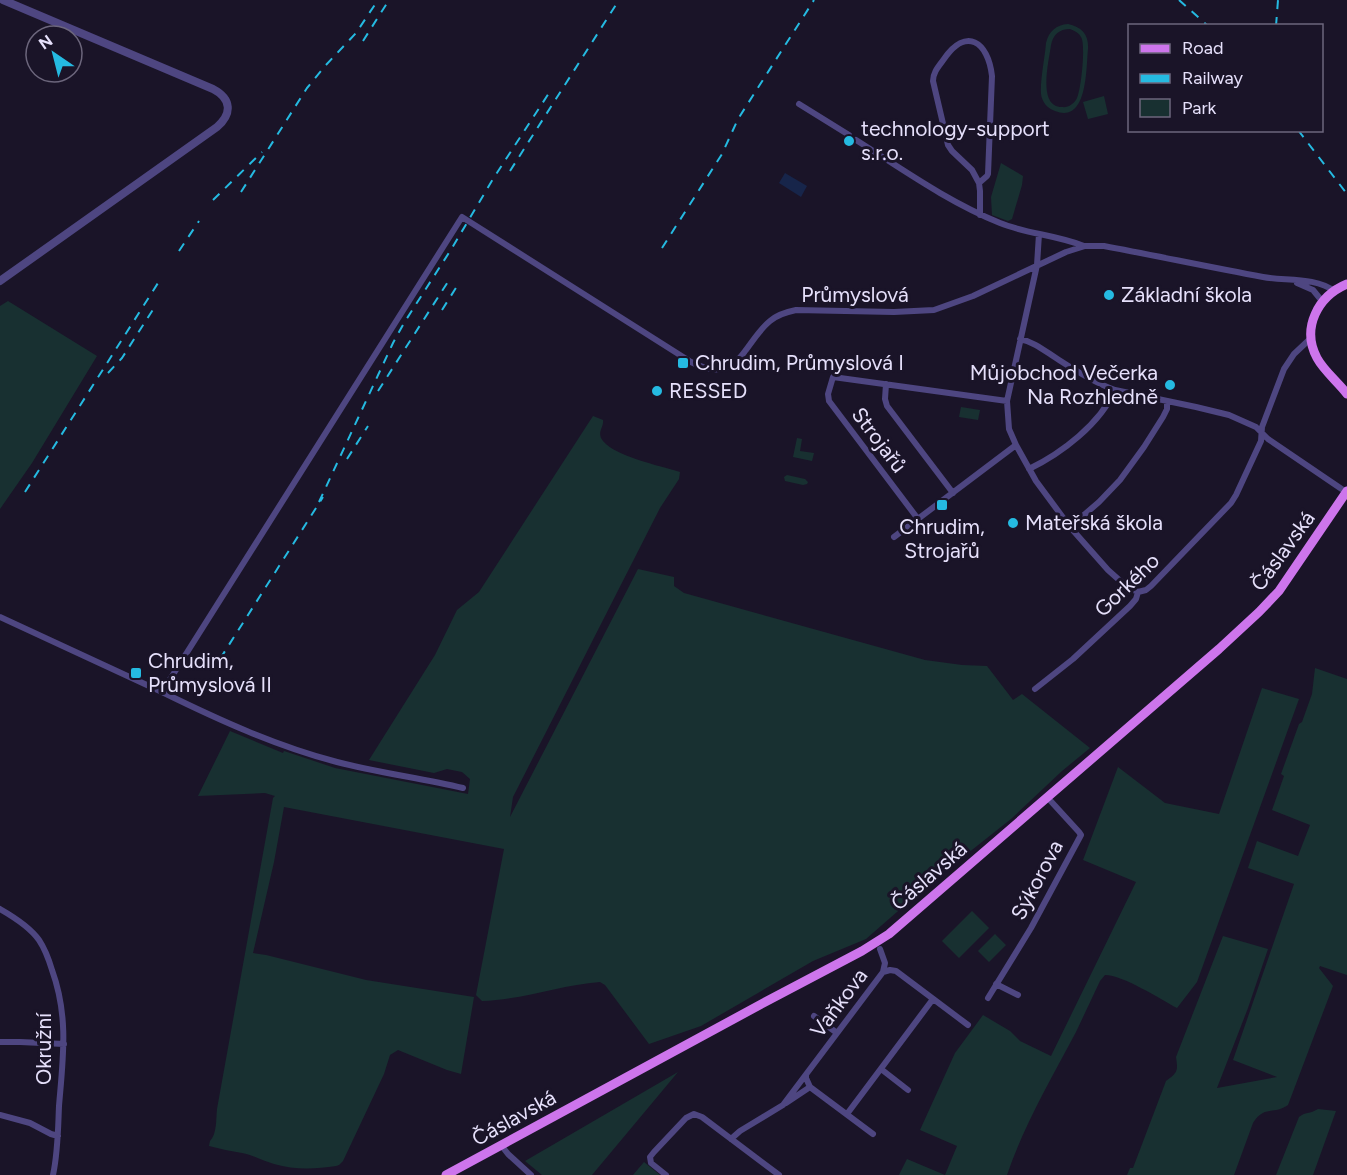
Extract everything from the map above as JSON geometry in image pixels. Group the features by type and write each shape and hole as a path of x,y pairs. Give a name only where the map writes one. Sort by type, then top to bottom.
{"main road":[{"path":"1347,284 1322,301 1313,318 1311,328 1312,347 1319,362 1347,394"},
{"name":"Čáslavská","path":"446,1175 767,1001 878,946 1268,603 1286,582 1347,492"}],"street":[{"path":"0,280 217,127 225,118 228,109 227,101 213,89 3,0"},
{"path":"979,183 988,174 992,76 990,62 984,51 977,44 967,41 956,45 948,53 934,73 933,81 948,145 972,170 979,183 980,214"},
{"path":"798,104 849,135"},
{"name":"Průmyslová","path":"856,140 964,207 1002,224 1085,246"},
{"name":"Průmyslová","path":"162,692 462,216 691,362 711,369 722,368 736,362 768,323 788,311 934,310 973,296 1036,265 1085,246 1104,246 1264,277 1322,284 1334,291"},
{"path":"1039,234 1036,265 1007,401 1009,429 1016,446 1040,487 1070,528 1108,570 1127,587 1138,592"},
{"name":"Průmyslová","path":"1288,280 1312,290 1322,301"},
{"name":"Gorkého","path":"1035,688 1073,659 1130,606 1137,599 1138,592 1151,586 1231,502 1261,441 1261,432 1287,364 1301,346 1311,338"},
{"path":"1020,339 1033,343 1078,372 1115,390 1229,415 1246,422 1347,492"},
{"name":"Strojařů","path":"918,519 829,400 828,394 833,376 886,384 887,406 953,493"},
{"path":"886,384 1007,401"},
{"path":"1029,469 1056,453 1087,428 1106,407 1115,390"},
{"path":"1070,528 1099,502 1130,467 1164,415 1167,401"},
{"path":"894,537 1016,446"},
{"path":"0,617 246,731 306,753 360,768 463,788"},
{"name":"Sýkorova","path":"988,998 1031,928 1081,835 1047,797"},
{"name":"Okružní","path":"0,909 39,940 55,978 60,1001 64,1044 53,1175"},
{"path":"878,946 896,971 968,1025"},
{"name":"Vaňkova","path":"783,1105 883,972 885,963 878,946"},
{"path":"883,972 896,971"},
{"path":"996,984 1018,995"},
{"path":"847,1114 933,999"},
{"path":"814,1016 837,1033"},
{"path":"0,1042 64,1044"},
{"path":"880,1069 908,1090"},
{"path":"807,1073 806,1078 810,1087 873,1134"},
{"path":"731,1138 810,1087"},
{"path":"0,1114 30,1123 58,1136"},
{"path":"666,1175 651,1162 650,1157 691,1114 699,1116 731,1138 779,1175"},
{"path":"501,1145 531,1175"}],"green space":[{"path":"1064,25 1073,25 1081,30 1088,44 1083,92 1074,109 1066,113 1050,108 1044,102 1041,94 1047,39 1054,29","holes":["1070,29 1079,34 1082,41 1081,77 1076,100 1073,104 1062,107 1054,105 1049,100 1047,72 1053,38 1060,31"]},
{"path":"1104,96 1108,114 1088,119 1083,102"},
{"path":"1001,163 1023,176 1012,219 1008,221 992,215 991,197"},
{"path":"8,301 97,356 32,463 0,509 0,306"},
{"path":"961,407 980,410 978,420 959,417"},
{"path":"593,416 603,420 600,436 614,450 680,472 679,479 660,508 513,797 510,817 638,569 674,577 674,586 684,593 925,660 987,666 1013,700 1022,694 1090,748 1011,819 929,884 866,939 813,961 701,1026 649,1044 605,985 600,982 497,1000 482,1001 476,995 504,849 284,807 253,953 366,980 474,997 461,1074 398,1050 390,1055 384,1074 343,1161 336,1166 290,1167 209,1146 215,1130 275,796 265,793 198,796 230,731 283,753 284,751 335,768 468,794 470,779 462,772 447,769 434,773 369,760 435,655 457,610 479,592"},
{"path":"797,438 802,439 800,451 814,453 812,461 793,457"},
{"path":"787,475 805,479 808,482 803,485 785,481 784,477"},
{"path":"1315,668 1347,679 1347,975 1320,966 1319,968 1333,986 1288,1105 1257,1117 1234,1175 1127,1175 1130,1168 1133,1168 1166,1081 1176,1071 1176,1057 1223,936 1268,949 1217,1088 1277,1077 1233,1060 1294,884 1248,868 1257,841 1298,856 1310,825 1272,810 1284,776 1281,774 1312,694"},
{"path":"1262,688 1299,699 1197,982 1177,1008 1131,983 1105,975 1030,1120 1007,1175 945,1175 957,1146 920,1130 955,1053 983,1015 1010,1031 1020,1041 1051,1056 1136,882 1083,860 1118,767 1165,803 1219,814"},
{"path":"972,911 989,928 959,958 942,941"},
{"path":"995,934 1006,945 989,962 978,951"},
{"path":"678,1072 592,1175 542,1175 525,1161"},
{"path":"1318,1109 1336,1111 1313,1175 1276,1175 1299,1117"},
{"path":"907,1159 945,1175 899,1175"},
{"path":"644,1162 660,1175 633,1175"}],"water":[{"path":"785,173 807,186 801,197 779,183"}],"railway":[{"path":"241,192 307,88 356,33 378,0"},
{"path":"363,41 389,0"},
{"path":"510,171 619,0"},
{"path":"662,248 722,154 738,119 814,0"},
{"path":"1179,0 1206,24"},
{"path":"1276,24 1278,0"},
{"path":"319,502 404,323 549,93"},
{"path":"1300,132 1347,194"},
{"path":"213,200 262,152"},
{"path":"179,251 199,221"},
{"path":"378,391 451,277"},
{"path":"25,492 158,283"},
{"path":"442,310 459,283"},
{"path":"108,373 122,358 154,308"},
{"path":"347,459 368,426"},
{"path":"220,659 323,497"}],"place":[{"name":"technology-support s.r.o.","path":"849,141"},
{"name":"Základní škola","path":"1109,295"},
{"name":"Chrudim, Průmyslová I","path":"683,363"},
{"name":"Můjobchod Večerka Na Rozhledně","path":"1170,385"},
{"name":"RESSED","path":"657,391"},
{"name":"Chrudim, Strojařů","path":"942,505"},
{"name":"Mateřská škola","path":"1013,523"},
{"name":"Chrudim, Průmyslová II","path":"136,673"}]}
